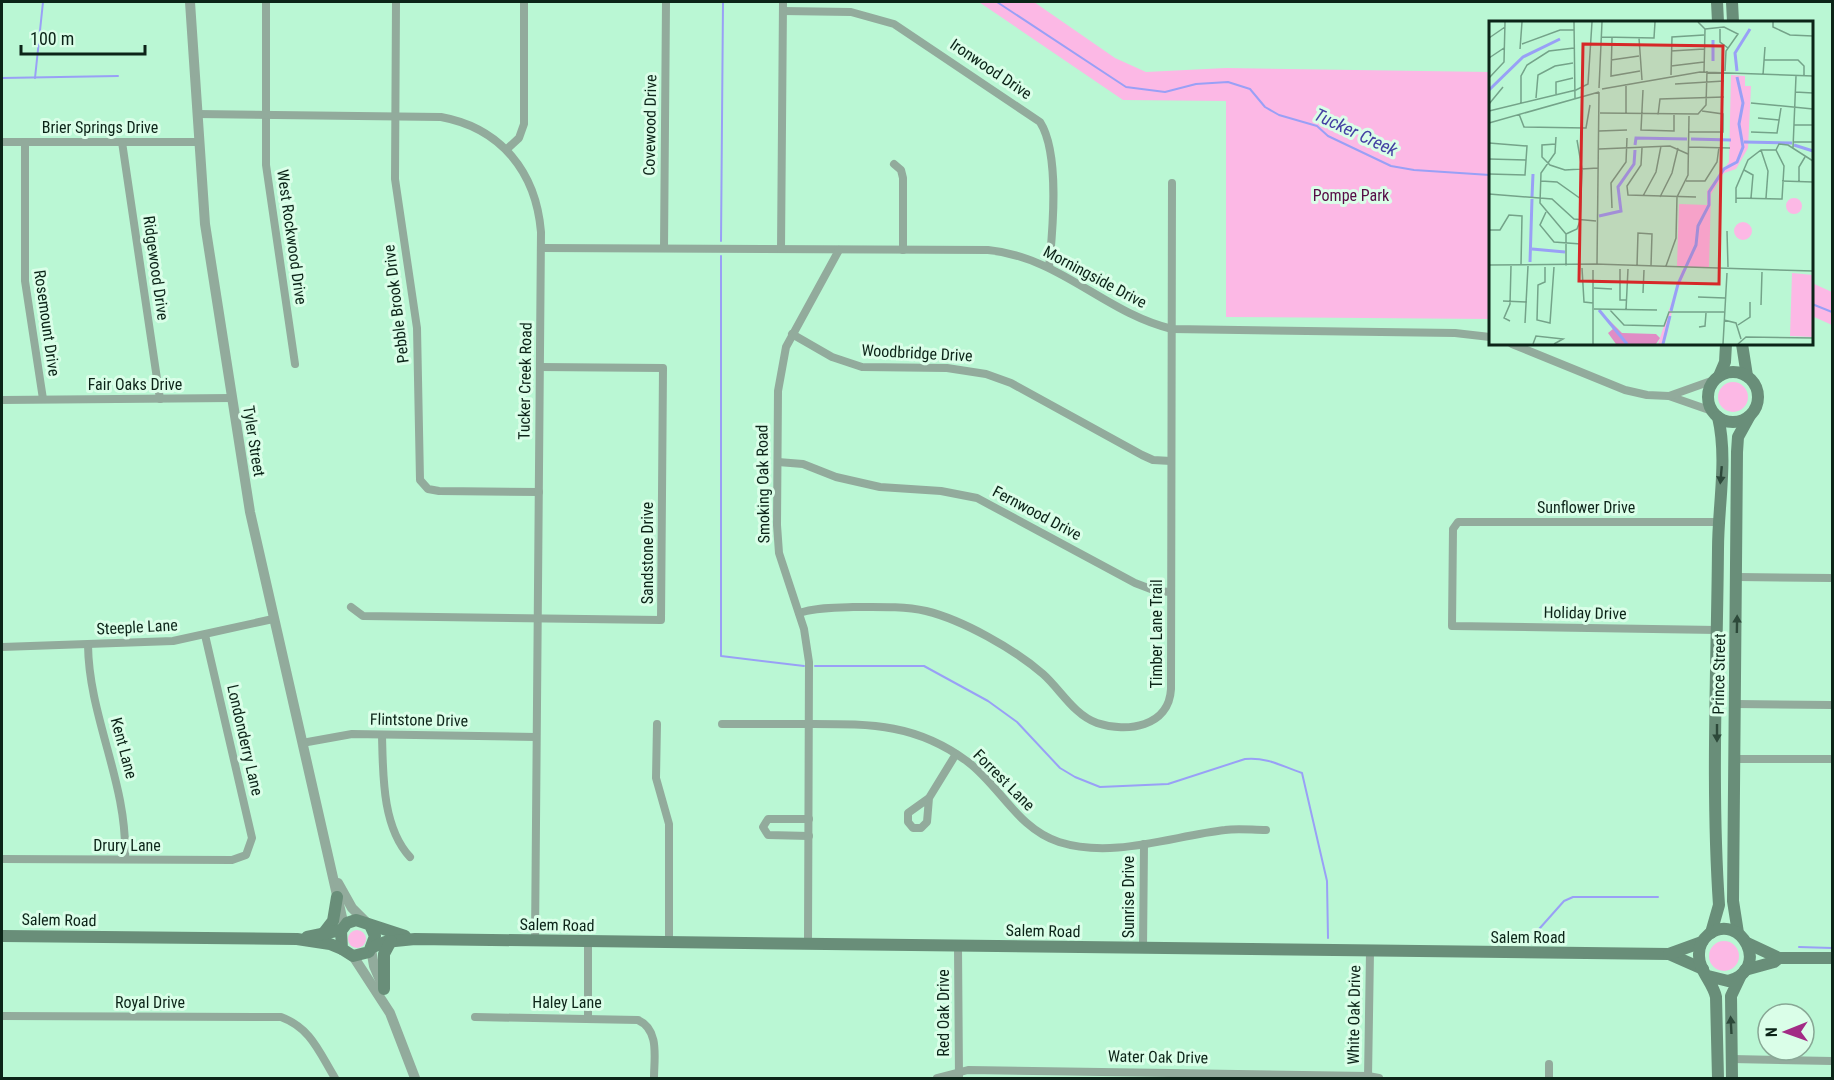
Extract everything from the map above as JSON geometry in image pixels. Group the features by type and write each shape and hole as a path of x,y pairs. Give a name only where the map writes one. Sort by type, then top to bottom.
{"main road":[{"path":"1718,2 1718,21"},
{"path":"1732,2 1733,21"},
{"path":"1716,378 1733,371 1754,381 1759,393 1757,407 1749,417 1731,422 1715,414 1708,397 1716,378 1725,362 1726,345"},
{"path":"1742,345 1747,376"},
{"name":"Prince Street","path":"1707,937 1719,905 1716,801 1717,636 1718,528 1722,448 1715,414"},
{"name":"Prince Street","path":"1742,938 1734,910 1734,759 1738,577 1737,445 1749,417"},
{"path":"1738,563 1731,556 1728,528 1718,528 1725,544 1728,572 1738,577"},
{"path":"1717,636 1728,647 1729,680 1736,687"},
{"path":"1717,636 1724,654 1725,694 1735,704"},
{"path":"1716,801 1724,807 1727,816 1728,848 1734,856"},
{"path":"323,934 333,921 337,897"},
{"path":"356,920 368,924 375,936 372,948 364,955 348,952 340,942 343,928 356,920"},
{"name":"Salem Road","path":"368,924 415,939"},
{"name":"Salem Road","path":"297,939 343,928"},
{"path":"1718,1078 1716,997 1699,956 1707,937 1724,929 1779,958 1833,958"},
{"name":"Salem Road","path":"2,936 297,939 330,944 348,952"},
{"name":"Salem Road","path":"372,948 391,942 415,939 1670,954 1707,937"},
{"path":"1732,1078 1731,996 1750,957 1742,938"},
{"path":"384,989 384,954 391,942"},
{"name":"Salem Road","path":"1670,954 1705,973"},
{"path":"1705,973 1728,981 1743,972 1774,962 1779,958"}],"street":[{"name":"Tyler Street","path":"190,2 205,224 250,512 273,619 335,878 343,928"},
{"name":"West Rockwood Drive","path":"266,2 264,115 268,186 295,364"},
{"name":"Pebble Brook Drive","path":"396,2 395,179 419,348 420,480 428,489 439,492 539,492"},
{"path":"507,149 519,138 524,124 524,2"},
{"name":"Covewood Drive","path":"664,249 666,2"},
{"path":"781,249 783,2"},
{"name":"Ironwood Drive","path":"783,11 851,12 894,24 1040,122 1046,131 1052,153 1049,267"},
{"name":"Tucker Creek Road","path":"197,114 395,116 454,120 482,131 507,149 523,168 536,199 541,248 535,940"},
{"name":"Brier Springs Drive","path":"2,142 198,142"},
{"name":"Rosemount Drive","path":"25,142 25,281 43,399"},
{"name":"Ridgewood Drive","path":"122,142 160,399"},
{"path":"894,164 901,170 903,178 903,250"},
{"name":"Timber Lane Trail","path":"799,613 813,608 888,608 926,611 951,619 1031,665 1092,721 1114,726 1132,726 1154,721 1163,713 1169,701 1171,592 1172,183"},
{"name":"Morningside Drive","path":"541,248 1001,251 1049,267 1140,318 1172,329 1455,333 1489,337"},
{"name":"Smoking Oak Road","path":"808,944 808,653 799,613 779,553 777,462 779,375 792,334 838,250"},
{"name":"Woodbridge Drive","path":"792,334 832,357 862,367 947,368 986,374 1011,383 1142,455 1153,459 1171,460"},
{"path":"1514,345 1625,390 1647,395 1669,396 1715,414"},
{"name":"Sandstone Drive","path":"351,607 363,616 661,620 663,368 540,367"},
{"path":"1669,396 1716,378"},
{"name":"Fair Oaks Drive","path":"2,400 232,398"},
{"name":"Fernwood Drive","path":"777,462 803,465 836,477 880,487 941,491 977,498 1135,583 1156,591 1171,592"},
{"name":"Sunflower Drive","path":"1452,626 1455,524 1464,521 1718,528"},
{"path":"1738,577 1833,578"},
{"name":"Steeple Lane","path":"2,647 173,641 273,619"},
{"name":"Holiday Drive","path":"1452,626 1717,636"},
{"name":"Londonderry Lane","path":"205,635 252,838 249,852"},
{"name":"Kent Lane","path":"88,645 92,685 124,810 125,860"},
{"path":"1735,704 1833,705"},
{"path":"657,724 656,778 669,824 669,942"},
{"name":"Forrest Lane","path":"722,724 895,727 935,741 956,754 978,771 1024,821 1048,837 1080,846 1144,844 1225,830 1266,830"},
{"name":"Flintstone Drive","path":"302,743 336,735 536,737"},
{"path":"382,735 384,781 388,807 401,847 411,857"},
{"path":"929,798 956,754"},
{"path":"1734,759 1833,759"},
{"path":"809,819 771,819 765,821 764,827 768,835 809,836"},
{"name":"Sunrise Drive","path":"1143,949 1144,844"},
{"name":"Drury Lane","path":"2,859 232,860 240,859 249,852"},
{"name":"Tyler Street","path":"335,878 352,908 368,924"},
{"path":"588,942 588,1017"},
{"name":"Red Oak Drive","path":"958,947 959,1075"},
{"path":"372,948 374,966 415,1078"},
{"path":"348,952 390,1013"},
{"name":"White Oak Drive","path":"1368,1077 1370,952"},
{"name":"Royal Drive","path":"2,1016 281,1017 298,1023 308,1033 335,1078"},
{"name":"Haley Lane","path":"476,1017 588,1017 638,1020 649,1027 652,1034 654,1078"},
{"path":"1732,1059 1833,1061"},
{"path":"1549,1064 1549,1078"},
{"name":"Water Oak Drive","path":"936,1078 959,1075 1379,1078"}],"green space":[{"name":"Pompe Park","path":"979,2 1034,2 1115,58 1146,72 1226,68 1489,72 1489,319 1226,317 1226,101 1123,100"},
{"path":"1813,283 1832,292 1832,325 1813,316"},
{"path":"1733,382 1744,386 1748,397 1744,408 1733,412 1722,408 1718,397 1722,386"},
{"path":"357,930 363,933 366,939 363,945 357,948 351,945 348,939 351,933"},
{"path":"1724,941 1735,945 1739,956 1735,967 1724,971 1713,967 1709,956 1713,945"}],"waterway":[{"path":"35,78 43,2"},
{"path":"721,241 723,2"},
{"name":"Tucker Creek","path":"997,2 1126,87 1165,92 1196,84 1228,82 1250,89 1265,107 1279,115 1317,126 1328,136 1391,166 1414,170 1489,175"},
{"path":"2,78 118,76"},
{"path":"721,256 721,656 804,666"},
{"name":"Tucker Creek","path":"1813,304 1832,312"},
{"path":"815,666 924,666 988,701 1017,722 1060,768 1100,787 1168,784 1245,759 1268,761 1302,773 1327,881 1328,938"},
{"path":"1532,937 1564,901 1573,897 1658,897"},
{"path":"1799,947 1832,948"}]}
